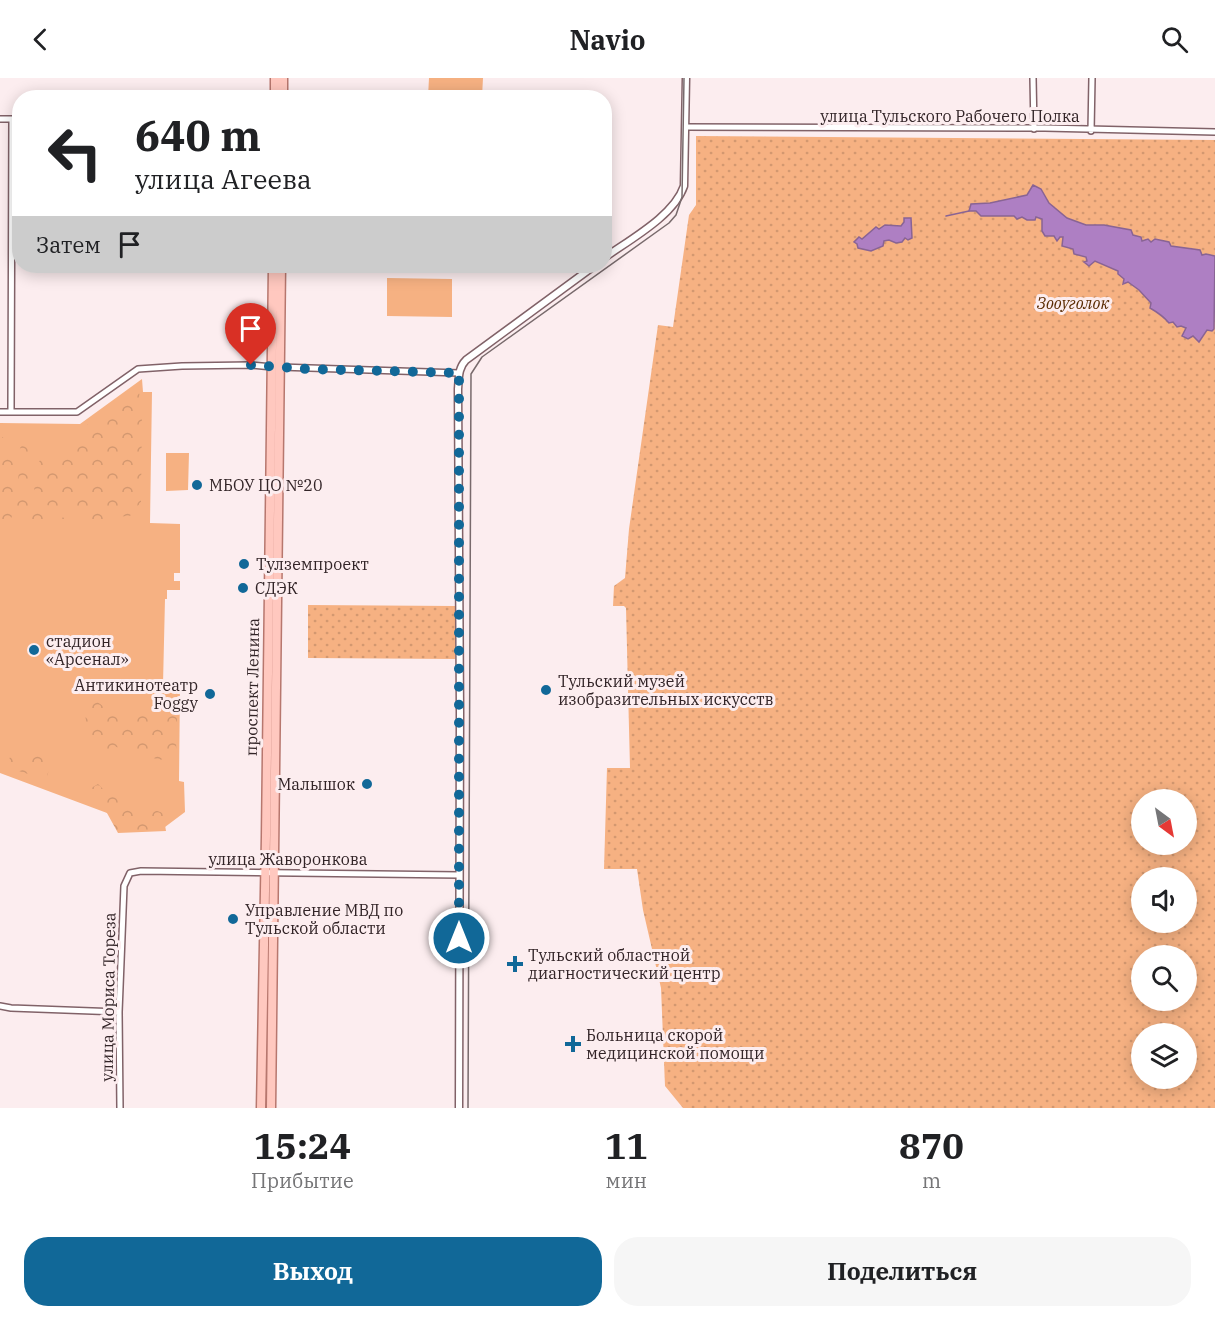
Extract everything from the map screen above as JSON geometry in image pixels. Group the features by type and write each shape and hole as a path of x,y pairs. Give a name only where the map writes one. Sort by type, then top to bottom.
{"main road":[{"name":"проспект Ленина","path":"273,273 276,367"},
{"name":"проспект Ленина","path":"261,1108 269,872 276,367 281,273"},
{"name":"проспект Ленина","path":"269,872 271,1108"}],"street":[{"path":"612,252 670,209 682,192 686,78"},
{"path":"1034,78 1034,129"},
{"path":"1091,130 1092,78"},
{"path":"0,119 12,119 11,410"},
{"name":"улица Тульского Рабочего Полка","path":"685,127 1215,132"},
{"path":"459,1108 459,373 461,365 466,360 584,273"},
{"path":"0,412 11,410 77,412 138,369 251,365 459,373"},
{"name":"улица Жаворонкова","path":"124,886 130,873 135,872 459,875"},
{"name":"улица Мориса Тореза","path":"120,1108 119,1012 124,886"},
{"path":"0,1006 119,1012"}],"green space":[{"path":"429,78 483,78 482,90 428,90"},
{"name":"Зооуголок","path":"696,136 1215,140 1215,1108 683,1108 665,1086 661,988 643,910 637,869 604,869 607,768 630,768 626,608 613,606 614,586 625,578 629,529 658,325 673,327 689,215 696,205"},
{"path":"387,278 452,279 452,317 387,316"},
{"path":"142,379 143,392 152,392 150,523 180,524 180,573 174,573 174,581 180,581 180,590 167,590 167,599 165,599 163,684 180,684 179,781 184,782 185,812 165,827 107,813 0,773 0,423 80,424"},
{"path":"133,389 138,389 142,405 141,502 130,516 111,517 102,525 78,518 62,508 40,504 34,498 35,467 44,455 71,452 76,436"},
{"path":"27,426 32,427 30,506 73,521 80,526 22,524 16,520 20,448 26,440"},
{"path":"0,435 16,449 12,516 9,523 0,526"},
{"path":"166,453 189,453 188,490 166,491"},
{"path":"308,605 455,606 455,659 308,658"},
{"path":"91,697 112,713 145,708 158,699 163,701 162,709 177,715 176,755 160,760 113,746 111,751 102,748 99,741 86,729 85,701"},
{"path":"40,749 54,752 46,780 7,767 10,757"},
{"path":"98,784 107,793 163,813 166,831 118,833 102,804 87,797 86,791"}],"shaded area":[{"path":"1033,185 1041,189 1049,203 1067,218 1086,225 1104,225 1131,230 1133,235 1141,237 1142,241 1148,239 1151,242 1155,239 1169,242 1171,246 1200,250 1202,255 1215,256 1214,329 1207,330 1199,342 1193,336 1188,339 1182,336 1186,328 1177,327 1173,322 1169,323 1150,308 1151,303 1139,290 1128,282 1123,284 1124,279 1118,271 1095,261 1089,266 1084,262 1087,261 1086,257 1074,254 1073,249 1062,246 1063,237 1057,241 1054,236 1045,236 1042,231 1042,219 981,216 976,211 969,211 971,204 990,203 1027,195"},
{"path":"904,218 911,218 912,238 908,240 905,238 902,242 896,243 889,240 884,241 883,246 871,251 858,248 854,242 859,237 862,239 876,227 879,229 885,225 901,226"}],"waterway":[{"path":"946,216 969,211"}],"tram line":[{"path":"612,264 669,223 676,215 682,197 684,78"},
{"path":"468,1108 471,374 482,357 599,273"}],"place":[{"name":"МБОУ ЦО №20","path":"197,485"},
{"name":"Тулземпроект","path":"244,564"},
{"name":"СДЭК","path":"243,588"},
{"name":"стадион «Арсенал»","path":"34,650"},
{"name":"Тульский музей изобразительных искусств","path":"546,690"},
{"name":"Антикинотеатр Foggy","path":"210,694"},
{"name":"Малышок","path":"367,784"},
{"name":"Управление МВД по Тульской области","path":"233,919"},
{"name":"Тульский областной диагностический центр","path":"515,964"},
{"name":"Больница скорой медицинской помощи","path":"573,1044"}],"route":[{"path":"251,365 280,368 459,373 459,938"}]}
